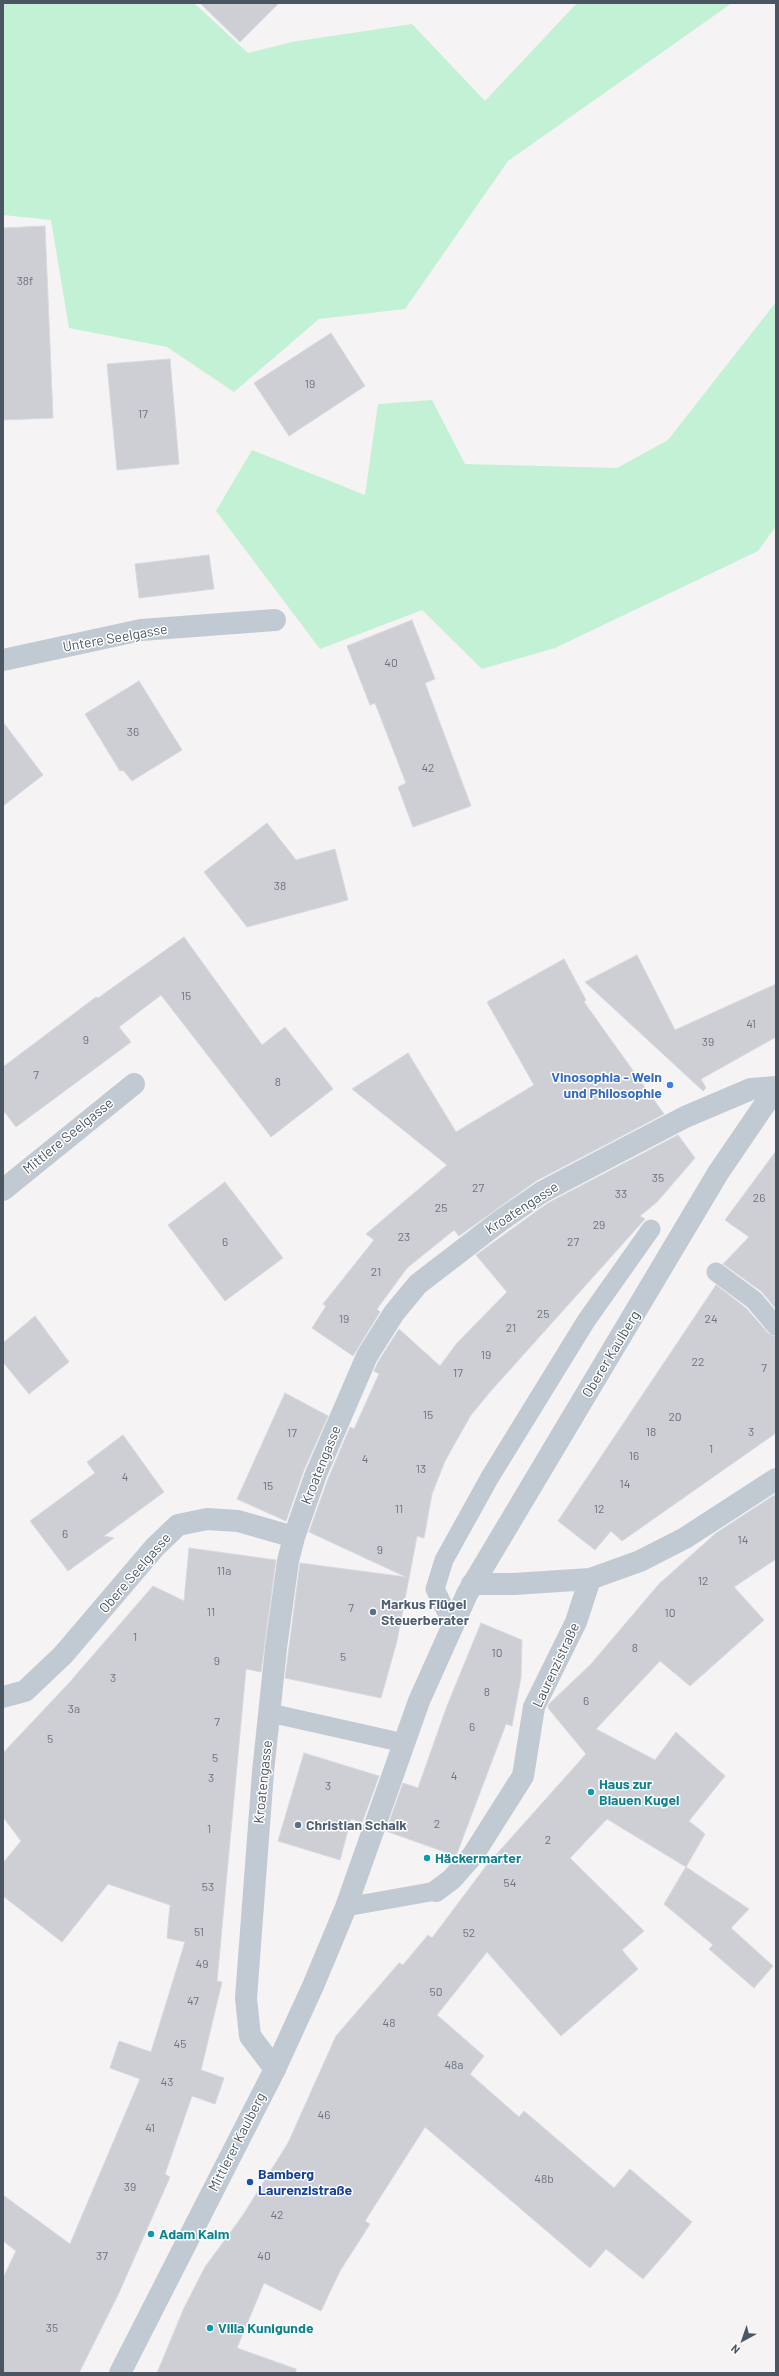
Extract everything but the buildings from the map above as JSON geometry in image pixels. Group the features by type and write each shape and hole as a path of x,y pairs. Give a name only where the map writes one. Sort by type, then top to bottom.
{"street":[{"name":"Untere Seelgasse","path":"3,660 141,630 275,620"},
{"name":"Mittlere Seelgasse","path":"3,1190 134,1084"},
{"name":"Kroatengasse","path":"274,2069 250,2036 246,1998 263,1772 276,1648 288,1561 294,1537 316,1474 367,1356 394,1313 418,1284 500,1220 542,1192 685,1117 751,1089 776,1087"},
{"name":"Oberer Kaulberg","path":"419,1701 472,1584 715,1179 776,1087"},
{"path":"472,1584 514,1584 590,1578 640,1561 678,1541 776,1479"},
{"name":"Obere Seelgasse","path":"3,1697 25,1691 63,1656 155,1547 178,1525 206,1519 238,1521 294,1537"},
{"name":"Laurenzistraße","path":"436,1891 452,1879 473,1855 523,1776 534,1706 576,1622 590,1578"},
{"name":"Mittlerer Kaulberg","path":"120,2373 274,2069 313,1986 346,1907 419,1701"}],"lane":[{"path":"453,1625 435,1589 444,1560 490,1477 586,1321 651,1229"},
{"path":"716,1272 754,1300 776,1326"},
{"path":"270,1713 404,1743"},
{"path":"346,1907 436,1891"}],"green space":[{"path":"3,3 194,3 248,53 292,42 412,24 485,101 577,3 732,3 508,161 405,309 319,319 234,392 167,347 69,328 51,220 3,215"},
{"path":"776,302 776,526 758,551 555,648 482,669 422,610 320,649 216,511 252,450 365,495 378,404 432,400 465,464 617,468 668,440"}],"place":[{"name":"Vinosophia - Wein und Philosophie","path":"670,1085"},
{"name":"Markus Flügel Steuerberater","path":"373,1612"},
{"name":"Haus zur Blauen Kugel","path":"591,1792"},
{"name":"Christian Schalk","path":"298,1825"},
{"name":"Häckermarter","path":"427,1858"},
{"name":"Bamberg Laurenzistraße","path":"250,2182"},
{"name":"Adam Kaim","path":"151,2234"},
{"name":"Villa Kunigunde","path":"210,2328"}]}
